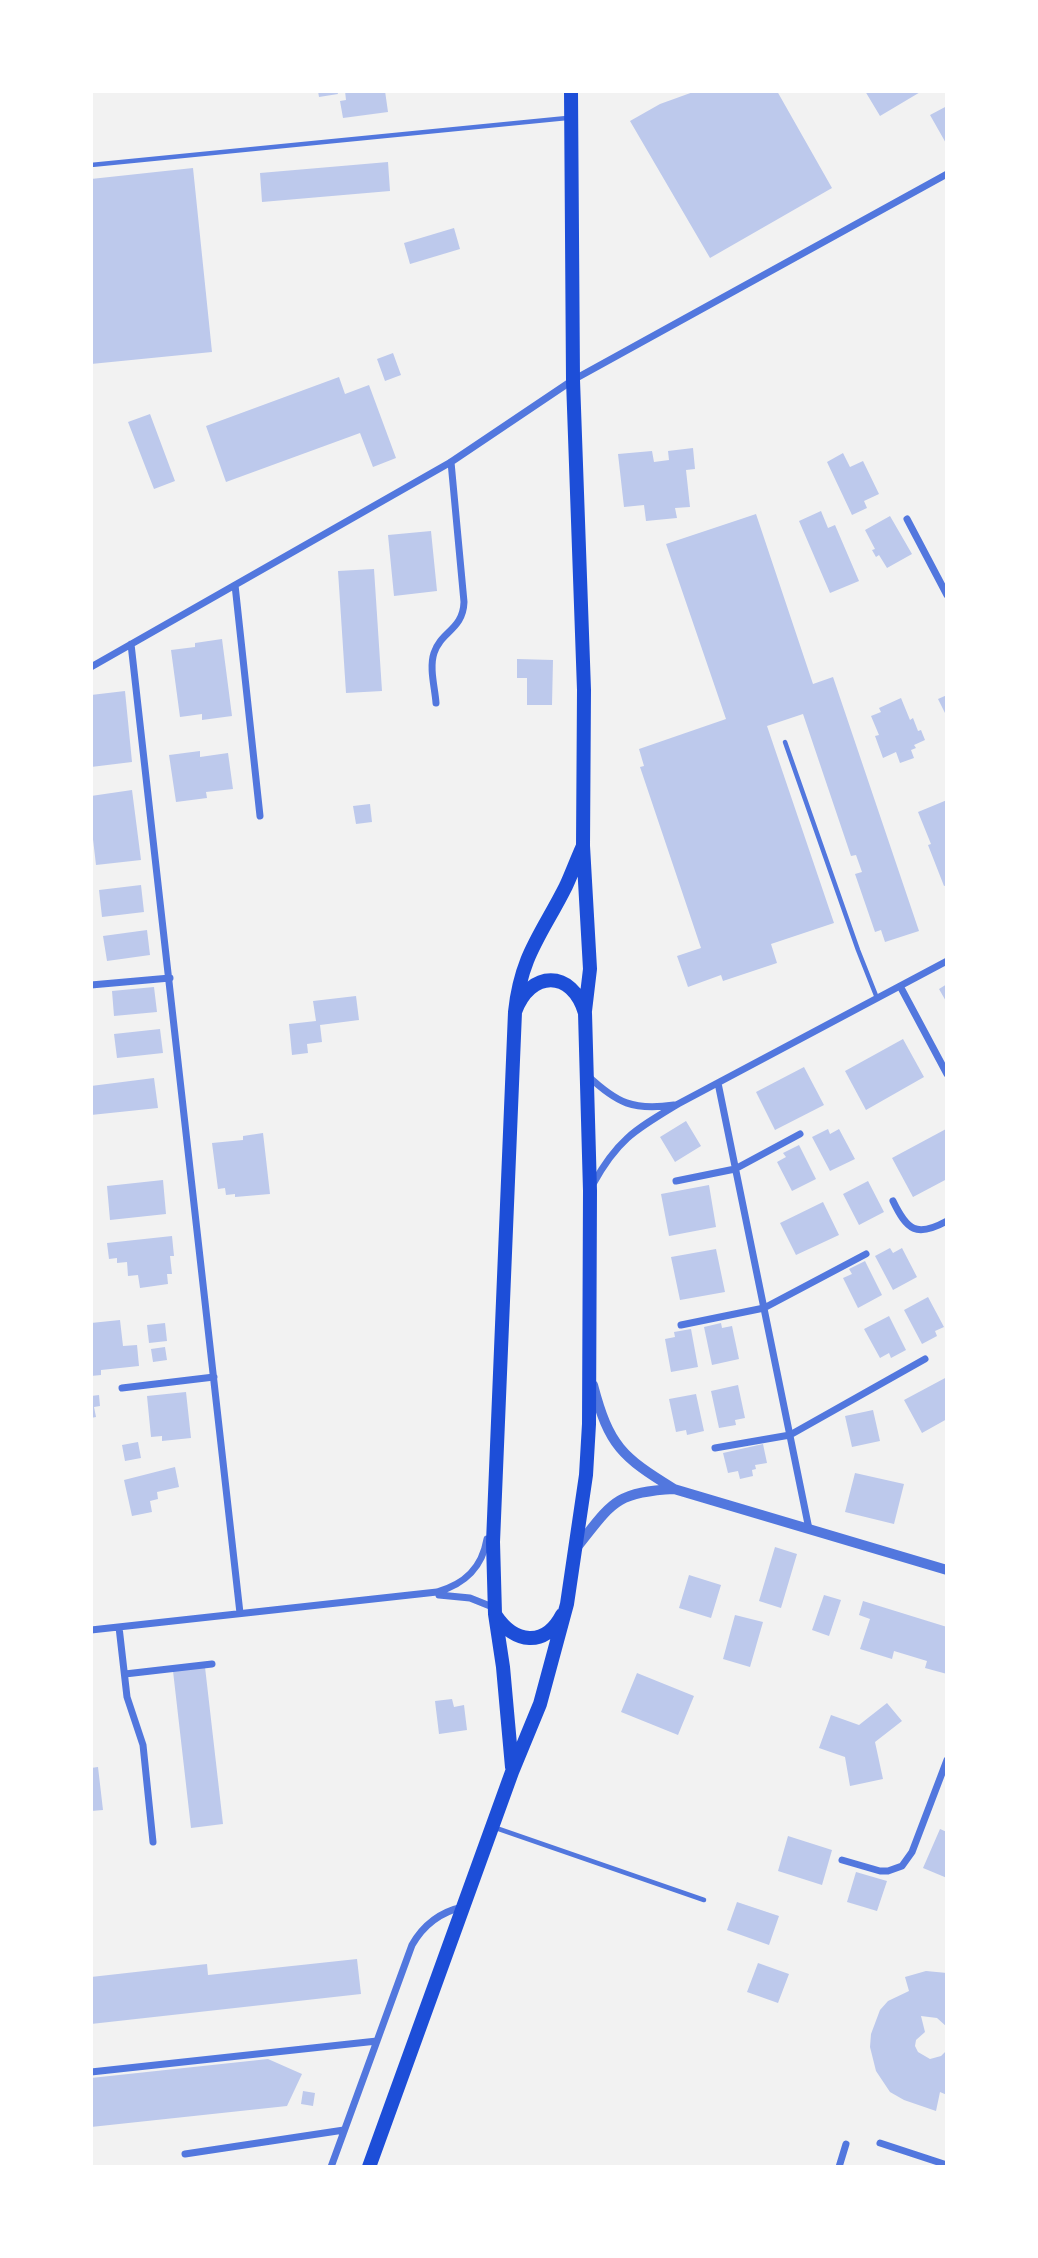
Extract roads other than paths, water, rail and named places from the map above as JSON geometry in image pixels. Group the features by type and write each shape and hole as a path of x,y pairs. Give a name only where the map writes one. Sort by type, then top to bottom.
{"main road":[{"path":"369,2167 492,1826 540,1704 567,1604 588,1453 590,1191 585,1013 590,969 583,846 584,690 573,380 571,91"},
{"path":"512,1772 495,1611 493,1497 515,1012 520,979 528,955 565,887 583,846"},
{"path":"515,1012 523,996 532,988 557,981 573,988 585,1013"},
{"path":"495,1611 510,1632 530,1638 545,1634 555,1626 567,1604"}],"street":[{"path":"91,667 451,462 573,380 947,174"},
{"path":"436,703 432,664 434,654 442,639 461,618 464,603 451,462"},
{"path":"907,519 947,595"},
{"path":"235,585 260,816"},
{"path":"131,644 240,1614"},
{"path":"590,1191 611,1154 638,1129 678,1104 947,961"},
{"path":"91,985 170,978"},
{"path":"900,986 947,1074"},
{"path":"588,1076 612,1097 632,1106 662,1107 678,1104"},
{"path":"718,1083 809,1529"},
{"path":"676,1181 735,1169 800,1134"},
{"path":"893,1201 904,1221 916,1229 932,1228 947,1221"},
{"path":"681,1325 764,1308 866,1254"},
{"path":"715,1448 790,1435 925,1359"},
{"path":"590,1376 607,1425 621,1451 640,1468 674,1489 947,1570"},
{"path":"122,1388 214,1377"},
{"path":"575,1548 616,1502 636,1492 674,1489"},
{"path":"91,1630 428,1594 456,1586 479,1564 487,1542 493,1497"},
{"path":"428,1594 464,1597 495,1611"},
{"path":"119,1627 130,1709 144,1745 153,1842"},
{"path":"125,1674 212,1664"},
{"path":"842,1860 880,1871 902,1866 912,1852 947,1760"},
{"path":"331,2167 418,1934 442,1913 463,1907"},
{"path":"91,2072 377,2041"},
{"path":"185,2154 344,2130"},
{"path":"880,2143 947,2165"},
{"path":"839,2167 846,2144"}],"lane":[{"path":"91,166 571,117"},
{"path":"785,742 877,998"},
{"path":"492,1826 704,1900"}]}
